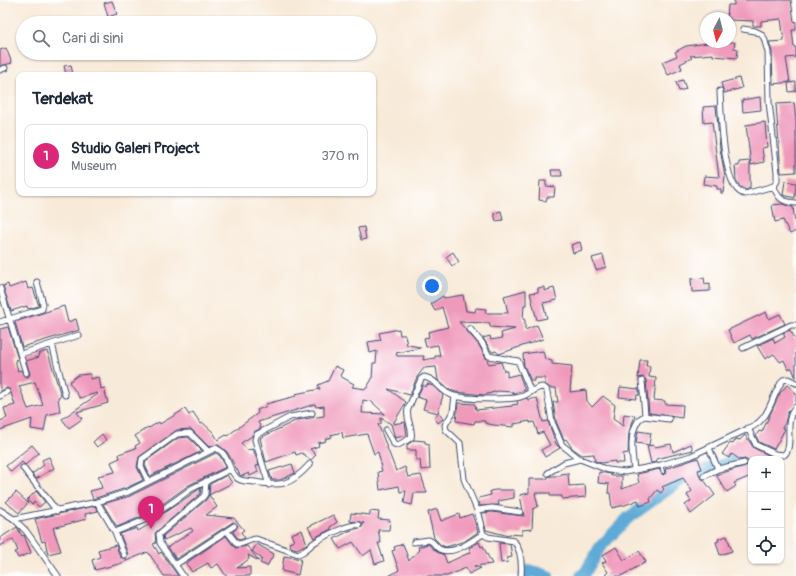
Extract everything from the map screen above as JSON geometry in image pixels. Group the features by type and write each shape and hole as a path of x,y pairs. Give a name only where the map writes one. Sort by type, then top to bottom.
{"street":[{"path":"743,29 755,31 761,34 764,38 768,52 769,102 777,172 777,181 774,186 776,194 781,200 796,203"},
{"path":"720,91 726,163 735,189 740,194 744,194 774,186"},
{"path":"0,322 42,309 43,304 37,282"},
{"path":"0,288 26,373"},
{"path":"743,348 791,325 796,325"},
{"path":"470,329 482,343 489,356 518,361 531,392"},
{"path":"21,354 79,336"},
{"path":"52,344 65,395"},
{"path":"386,430 394,444 398,445 411,438 412,434 406,414 421,379 424,377 434,381 448,394 455,396 501,399 520,397 538,388 546,389 556,435 569,452 608,470 625,472 634,469 661,465 690,456 760,423 765,417 783,380 788,379 796,382"},
{"path":"642,381 644,416"},
{"path":"0,396 7,392"},
{"path":"455,396 453,412 445,425 446,430 460,443 464,479 477,510 483,534 488,537 514,541 521,559 521,576"},
{"path":"748,428 756,445 775,454 784,455 788,449 790,414 796,407"},
{"path":"269,485 255,440 256,435 290,417 312,413"},
{"path":"634,469 632,447 633,434 639,419 644,416 669,419"},
{"path":"148,481 140,466 142,459 178,434 190,434 208,451"},
{"path":"14,519 57,511 117,496 216,448 227,459 231,469 239,480 269,485 286,484 294,480 310,464"},
{"path":"709,448 717,467"},
{"path":"548,473 564,464 580,458"},
{"path":"704,476 717,467 744,463"},
{"path":"23,468 57,511"},
{"path":"116,532 152,517 206,481 231,469"},
{"path":"183,576 160,543 159,534 203,497 205,494 206,481"},
{"path":"97,502 116,532 124,555"},
{"path":"477,510 492,508 520,512"},
{"path":"0,510 14,519 26,531 58,576"},
{"path":"227,531 237,544 242,545 252,539 256,539 298,554 327,536 353,524 359,525"},
{"path":"176,565 234,526"},
{"path":"414,542 430,540 439,549 453,549 460,548 483,534"}],"lane":[{"path":"661,465 663,472"}],"building":[{"path":"734,0 791,0 794,22 796,21 796,30 792,30 794,47 796,47 796,57 786,58 790,82 773,84 772,52 769,42 784,41 781,19 761,21 761,26 753,26 753,21 736,20 736,12 727,12 728,5 734,5"},
{"path":"112,1 117,14 108,16 104,3"},
{"path":"700,44 700,48 734,48 738,49 737,58 713,56 713,54 690,56 692,58 680,64 682,69 668,75 662,62 677,56 675,52 686,46"},
{"path":"6,48 12,63 0,66 0,50"},
{"path":"71,65 72,72 65,72 64,66"},
{"path":"739,78 742,88 724,93 721,83"},
{"path":"683,80 686,89 679,91 676,82"},
{"path":"796,82 796,91 789,92 788,83"},
{"path":"760,97 761,110 743,112 742,100"},
{"path":"794,103 796,121 796,172 781,173 776,104"},
{"path":"716,106 720,149 725,176 723,193 721,193 721,189 717,189 717,186 703,184 704,176 719,177 712,122 704,123 703,107"},
{"path":"765,122 767,147 762,148 764,162 751,165 746,125"},
{"path":"750,161 750,188 746,190 740,187 736,180 735,166 739,166 739,162"},
{"path":"551,170 561,170 562,176 552,176"},
{"path":"540,181 546,181 546,186 555,187 554,197 547,197 546,201 539,200"},
{"path":"785,181 796,183 795,198 783,195"},
{"path":"782,204 793,207 796,231 790,234 783,220 775,222 772,205"},
{"path":"501,211 503,220 496,221 494,213"},
{"path":"364,227 366,239 361,240 358,228"},
{"path":"580,242 582,250 573,253 571,245"},
{"path":"453,252 459,262 452,266 446,257"},
{"path":"603,255 606,267 596,270 592,258"},
{"path":"704,278 705,284 710,283 710,291 692,292 691,279"},
{"path":"26,282 28,289 33,288 39,306 28,309 27,306 11,311 3,286 8,284 9,288"},
{"path":"544,287 544,291 554,288 557,300 543,303 547,318 537,320 530,293 538,292 538,288"},
{"path":"526,290 526,305 524,305 523,319 525,320 525,330 537,325 543,339 499,354 496,351 492,352 483,338 490,336 491,340 502,338 501,333 515,329 490,327 490,323 459,322 479,345 489,364 501,362 504,371 507,371 507,377 519,374 525,390 513,394 512,392 498,391 484,395 456,392 448,389 438,380 436,367 424,368 417,377 410,395 388,389 406,402 393,424 405,422 407,435 395,438 391,424 381,418 381,424 378,424 396,471 405,467 408,477 421,475 427,493 414,493 412,505 404,503 406,491 400,492 399,486 380,490 378,472 382,471 381,464 378,452 374,454 367,434 343,438 342,432 331,435 332,437 325,439 326,441 318,443 319,446 310,449 316,455 311,460 302,453 296,455 295,452 266,462 260,438 297,420 324,416 324,406 316,407 315,404 258,422 261,428 241,443 247,450 253,449 259,465 256,466 258,472 250,476 249,473 242,476 240,475 227,452 218,445 209,447 191,429 177,430 139,457 137,467 143,480 126,488 93,499 90,491 102,488 98,476 115,472 111,462 120,458 119,454 136,448 135,446 140,443 135,436 148,427 149,428 159,422 160,424 185,409 189,415 193,412 201,424 203,423 213,432 218,440 226,435 227,436 258,413 257,410 267,406 266,404 296,396 295,394 320,389 318,385 328,381 335,366 343,370 340,376 354,384 352,387 366,389 372,379 373,363 376,363 377,351 370,353 368,342 381,340 379,333 399,329 400,335 405,335 407,345 420,347 396,353 397,356 424,356 423,360 435,358 435,356 440,356 438,345 426,347 424,338 429,337 428,332 448,327 442,307 435,311 431,304 443,296 444,298 463,295 466,311 475,312 476,308 486,309 485,313 508,313 504,296","holes":["363,400 372,402 385,414 362,413"]},
{"path":"64,306 68,322 76,319 79,330 22,347 15,322"},
{"path":"766,312 769,319 780,314 785,324 752,339 750,335 734,343 728,330"},
{"path":"8,327 18,359 15,360 18,371 21,370 24,376 28,377 30,374 26,361 39,357 38,354 47,351 61,396 58,397 60,412 47,415 44,431 31,429 32,419 0,430 0,421 7,418 4,408 15,405 10,390 7,388 1,391 0,388 0,329","holes":["35,382 43,405 28,409 19,386"]},
{"path":"790,330 796,340 796,378 792,368 788,369 784,360 780,362 774,354 765,359 757,346 773,338 775,343 785,337 783,333"},
{"path":"543,351 545,359 552,361 552,364 572,366 570,392 586,390 587,401 592,407 603,396 615,405 613,419 623,426 624,414 635,416 629,431 628,453 623,454 624,463 615,463 615,461 601,463 595,461 594,454 582,455 572,448 566,439 564,440 556,421 553,402 558,402 556,388 550,388 545,384 545,378 534,378 534,381 531,381 524,366 523,354"},
{"path":"640,360 647,360 646,366 650,366 649,377 656,378 654,400 665,401 665,404 683,405 682,418 649,413 646,380 643,377 638,378"},
{"path":"90,374 90,379 99,377 101,389 104,388 108,403 77,412 82,419 69,428 62,419 98,394 80,398 69,382 78,375"},
{"path":"427,384 433,386 443,395 438,413 423,409 426,400 417,397 423,385 426,387"},
{"path":"787,385 796,393 796,403 788,411 782,428 785,429 774,449 759,442 756,436 759,431 762,432 780,393"},
{"path":"620,387 639,389 639,395 637,395 636,399 619,397"},
{"path":"527,398 528,400 537,398 543,422 548,421 556,444 560,448 545,457 541,450 550,445 543,432 538,434 534,422 530,423 530,421 514,424 514,427 493,425 485,423 485,421 475,421 474,424 456,421 458,403 475,404 476,410 512,406 518,404 517,401"},
{"path":"439,413 443,419 438,423 434,417"},
{"path":"638,431 651,433 649,445 636,443"},
{"path":"102,434 106,440 97,447 93,442"},
{"path":"745,435 754,448 770,456 748,456 748,461 745,459 740,460 732,454 729,458 722,454 730,443 733,444 736,439 740,440"},
{"path":"188,437 202,451 150,476 145,465 146,461 178,438"},
{"path":"414,440 425,441 425,443 429,444 430,469 421,470 420,460 416,460 416,450 407,450 407,445"},
{"path":"671,444 673,452 691,444 693,450 656,459 657,462 651,463 647,446 654,445 655,447"},
{"path":"32,445 39,453 25,465 22,462 11,472 6,466"},
{"path":"216,453 220,456 226,467 189,485 150,513 117,527 103,504 130,496"},
{"path":"49,457 54,468 36,479 32,474 44,465 42,460"},
{"path":"698,458 702,469 698,470 700,477 715,495 691,514 685,505 691,501 687,495 692,491 683,478 662,487 664,489 661,493 657,490 650,499 651,502 640,506 638,500 612,508 610,493 608,493 609,484 598,483 599,472 611,474 611,476 622,476 622,489 639,483 637,474 659,469 663,475 666,473 665,469"},
{"path":"292,464 295,473 280,480 272,480 269,471"},
{"path":"748,465 748,477 734,483 736,486 727,492 716,475"},
{"path":"568,473 569,486 585,485 586,497 562,499 562,496 550,496 550,493 535,493 538,506 533,509 532,529 522,530 522,535 509,534 509,536 486,530 482,513 492,512 524,516 520,495 529,493 529,479 547,479 551,476 561,476 561,474"},
{"path":"227,475 232,483 209,495 210,484"},
{"path":"201,488 200,494 155,533 156,543 153,544 159,554 161,552 178,576 164,576 148,552 119,564 95,570 92,560 100,557 98,550 116,545 120,557 126,559 128,554 120,534 137,528 138,531"},
{"path":"514,490 514,498 498,501 499,505 480,506 479,498 491,495 490,491"},
{"path":"36,491 45,502 39,507 34,502 32,505 27,500"},
{"path":"16,492 28,503 19,513 6,502"},
{"path":"209,495 217,507 206,515 234,518 244,530 241,532 245,538 239,540 233,532 238,526 233,522 176,559 168,547 193,531 191,528 164,540 163,536 206,500"},
{"path":"95,506 98,511 85,514 86,519 53,528 61,551 48,554 45,541 42,542 35,519"},
{"path":"437,509 441,521 459,514 460,518 472,514 478,532 465,541 446,547 441,545 434,538 428,512"},
{"path":"370,511 379,512 378,519 390,520 389,530 378,530 381,543 378,543 384,561 375,564 371,550 363,556 353,542 340,549 334,539 349,531 362,527 364,523 350,521 351,513 370,515"},
{"path":"333,515 337,522 330,527 331,529 314,538 308,527"},
{"path":"17,527 22,536 24,535 31,553 18,558 15,552 18,551 13,539 0,546 0,538"},
{"path":"302,530 307,544 297,549 291,547 289,543 294,541 291,534"},
{"path":"226,536 235,548 247,546 259,561 248,555 249,559 237,568 250,567 250,576 226,576 218,564 211,568 208,563 192,572 186,563"},
{"path":"727,536 732,551 720,555 716,542 719,541 718,539"},
{"path":"479,542 481,547 483,546 492,564 474,566 481,568 469,574 466,568 447,576 389,576 399,570 392,551 395,550 394,547 403,544 409,561 419,550 418,547 428,544 437,552 444,555 447,563 471,552 469,548"},
{"path":"499,543 510,544 512,557 507,558 508,562 501,563"},
{"path":"257,544 274,554 267,566 260,563 262,559 252,551"},
{"path":"616,547 624,560 639,551 646,562 621,576 604,576 608,572 602,563 606,561 603,555"},
{"path":"284,556 301,559 298,575 282,571"}],"waterway":[{"path":"581,576 585,573 600,547 628,518 681,480 695,473 735,461 748,462"},
{"path":"525,576 529,570 548,576"}],"place":[{"name":"Studio Galeri Project","path":"151,529"}]}
